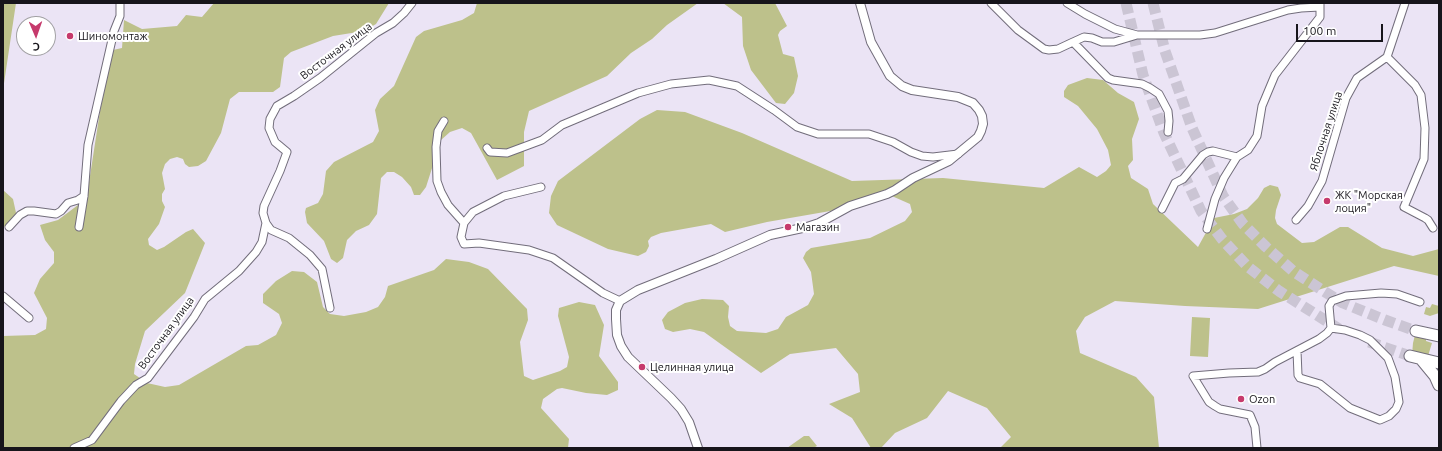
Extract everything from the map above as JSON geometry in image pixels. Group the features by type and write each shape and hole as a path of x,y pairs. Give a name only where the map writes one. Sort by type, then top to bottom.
{"main road":[{"path":"1421,332 1439,328"},
{"path":"1421,332 1439,333"},
{"path":"1421,332 1439,336"},
{"path":"1439,363 1415,357 1435,376 1439,385"}],"street":[{"path":"79,227 84,196 88,145 114,31 120,16 120,3"},
{"name":"Восточная улица","path":"74,448 92,440 121,401 136,385 148,378 194,317 205,299 239,271 256,252 262,242 266,223 263,213 264,206 287,152 275,142 269,128 270,118 277,106 320,78 376,33 393,23 412,3"},
{"path":"698,448 689,422 681,409 628,357 621,346 617,335 616,319 616,310 620,301 638,290 716,259 770,235 819,223 850,206 887,194 913,178 938,167 958,154 978,137 981,131 983,124 979,110 973,104 958,97 912,90 895,82 890,76 871,42 860,3"},
{"path":"991,3 1018,30 1044,49 1058,50 1084,37 1102,42 1114,42 1138,35"},
{"path":"1067,3 1085,14 1116,29 1138,35 1215,34 1288,10 1320,5 1320,17 1275,76 1262,106 1257,136 1248,150 1237,157 1224,178 1215,199 1207,229"},
{"path":"1405,3 1387,57 1415,85 1422,95 1425,128 1424,159 1404,207 1428,220 1433,228"},
{"path":"1073,42 1108,78 1142,84 1159,94 1168,111 1168,132"},
{"name":"Яблочная улица","path":"1296,220 1308,206 1322,181 1346,98 1357,78 1387,57"},
{"path":"488,148 490,152 507,154 542,140 562,125 638,93 671,84 709,80 737,86 774,110 796,127 818,134 869,134 894,142 911,152 922,156 958,154"},
{"path":"444,121 438,131 436,147 437,181 448,205 464,223"},
{"path":"1162,209 1176,182 1183,179 1203,155 1213,151 1237,157"},
{"path":"541,187 504,196 473,212 464,223 461,237 464,244 480,243 529,250 553,258 603,293 620,301"},
{"path":"8,227 20,215 27,211 56,214 68,203 78,200 84,196"},
{"path":"266,223 270,230 289,238 310,255 322,269 330,308"},
{"path":"1331,328 1329,306 1332,302 1346,296 1381,293 1397,294 1420,302"},
{"path":"3,296 29,318"},
{"path":"1257,448 1255,427 1250,415 1220,409 1209,402 1193,376 1258,372 1319,339 1331,328"},
{"path":"1297,351 1298,375 1300,378 1320,384 1350,408 1380,420 1389,416 1396,409 1399,402 1395,377 1388,358 1370,340 1345,330 1331,328"}],"green space":[{"path":"3,3 16,3 3,90"},
{"path":"214,3 389,3 376,24 364,31 333,36 291,52 284,58 280,87 273,92 239,92 230,99 221,133 206,161 198,166 189,167 185,164 183,159 177,157 170,159 165,164 162,173 165,189 162,194 162,201 165,207 159,224 148,239 149,245 157,250 193,229 205,243 185,293 145,331 135,364 134,374 147,383 165,387 179,385 246,346 258,345 276,335 282,323 279,314 263,303 263,294 276,281 292,271 304,272 317,282 323,307 330,314 344,316 366,312 378,307 385,297 388,286 434,270 446,259 469,262 488,269 527,309 528,320 520,342 524,376 533,380 560,371 567,367 569,357 558,316 559,308 579,302 595,305 604,325 599,356 618,382 618,390 607,395 586,393 562,388 557,389 543,399 541,408 569,439 568,448 3,448 3,336 35,335 46,329 47,318 34,293 40,279 54,263 54,252 45,240 40,225 58,220 78,205 88,189 100,111 113,50 122,48 124,20 142,29 177,26 186,15 202,17"},
{"path":"477,3 698,3 667,25 652,39 631,53 607,76 529,111 524,132 524,166 497,180 471,133 462,128 450,132 441,140 426,187 420,195 414,195 411,187 402,177 394,172 387,172 381,178 377,214 369,225 356,231 347,240 343,258 337,263 331,259 324,241 307,223 305,212 306,208 318,203 323,194 326,171 334,162 373,142 379,131 375,110 380,99 394,86 416,37 424,31 462,20 474,13"},
{"path":"723,3 775,3 787,26 780,31 778,35 783,54 794,57 798,76 794,93 785,104 776,103 751,70 743,46 742,17"},
{"path":"1087,78 1103,80 1118,93 1134,102 1139,119 1132,139 1133,160 1128,166 1131,178 1148,189 1153,204 1198,247 1214,218 1234,214 1247,209 1258,198 1264,188 1270,185 1278,187 1281,195 1276,210 1275,218 1277,224 1302,243 1314,242 1340,227 1348,227 1382,248 1413,256 1439,249 1439,276 1394,266 1258,309 1115,301 1085,317 1076,331 1080,353 1136,377 1154,397 1159,448 1000,448 1011,437 987,408 948,391 927,418 895,433 881,448 871,448 852,418 829,404 860,392 858,374 836,348 790,354 761,373 704,332 690,329 673,332 665,329 662,320 668,312 685,303 702,299 723,300 729,306 728,317 730,326 737,331 766,333 778,329 786,317 808,305 814,294 811,272 803,258 806,252 811,248 870,238 905,221 912,212 910,204 885,193 836,210 767,222 725,232 711,224 661,233 651,237 648,241 649,246 646,252 638,256 608,249 557,225 549,213 551,196 558,181 640,119 657,110 685,112 742,133 852,181 943,178 1044,188 1079,167 1097,177 1106,171 1111,165 1108,150 1097,129 1078,106 1064,97 1064,91 1068,85"},
{"path":"3,190 13,199 18,222 3,227"},
{"path":"1432,304 1439,306 1439,313 1430,316 1424,314 1426,307 1430,308"},
{"path":"1192,317 1210,318 1208,357 1190,356"},
{"path":"1416,331 1426,339 1426,341 1432,343 1428,356 1412,355"},
{"path":"804,436 809,436 817,446 813,448 787,448"}],"tunnel":[{"path":"1126,3 1143,75 1164,133 1201,211 1222,239 1247,266 1279,291 1339,329"},
{"path":"1153,3 1165,51 1192,128 1223,196 1243,224 1293,271 1343,303 1416,331"},
{"path":"1369,342 1410,356"}],"place":[{"name":"Шиномонтаж","path":"70,36"},
{"name":"ЖК \"Морская лоция\"","path":"1327,201"},
{"name":"Магазин","path":"788,227"},
{"name":"Целинная улица","path":"642,367"},
{"name":"Ozon","path":"1241,399"}]}
